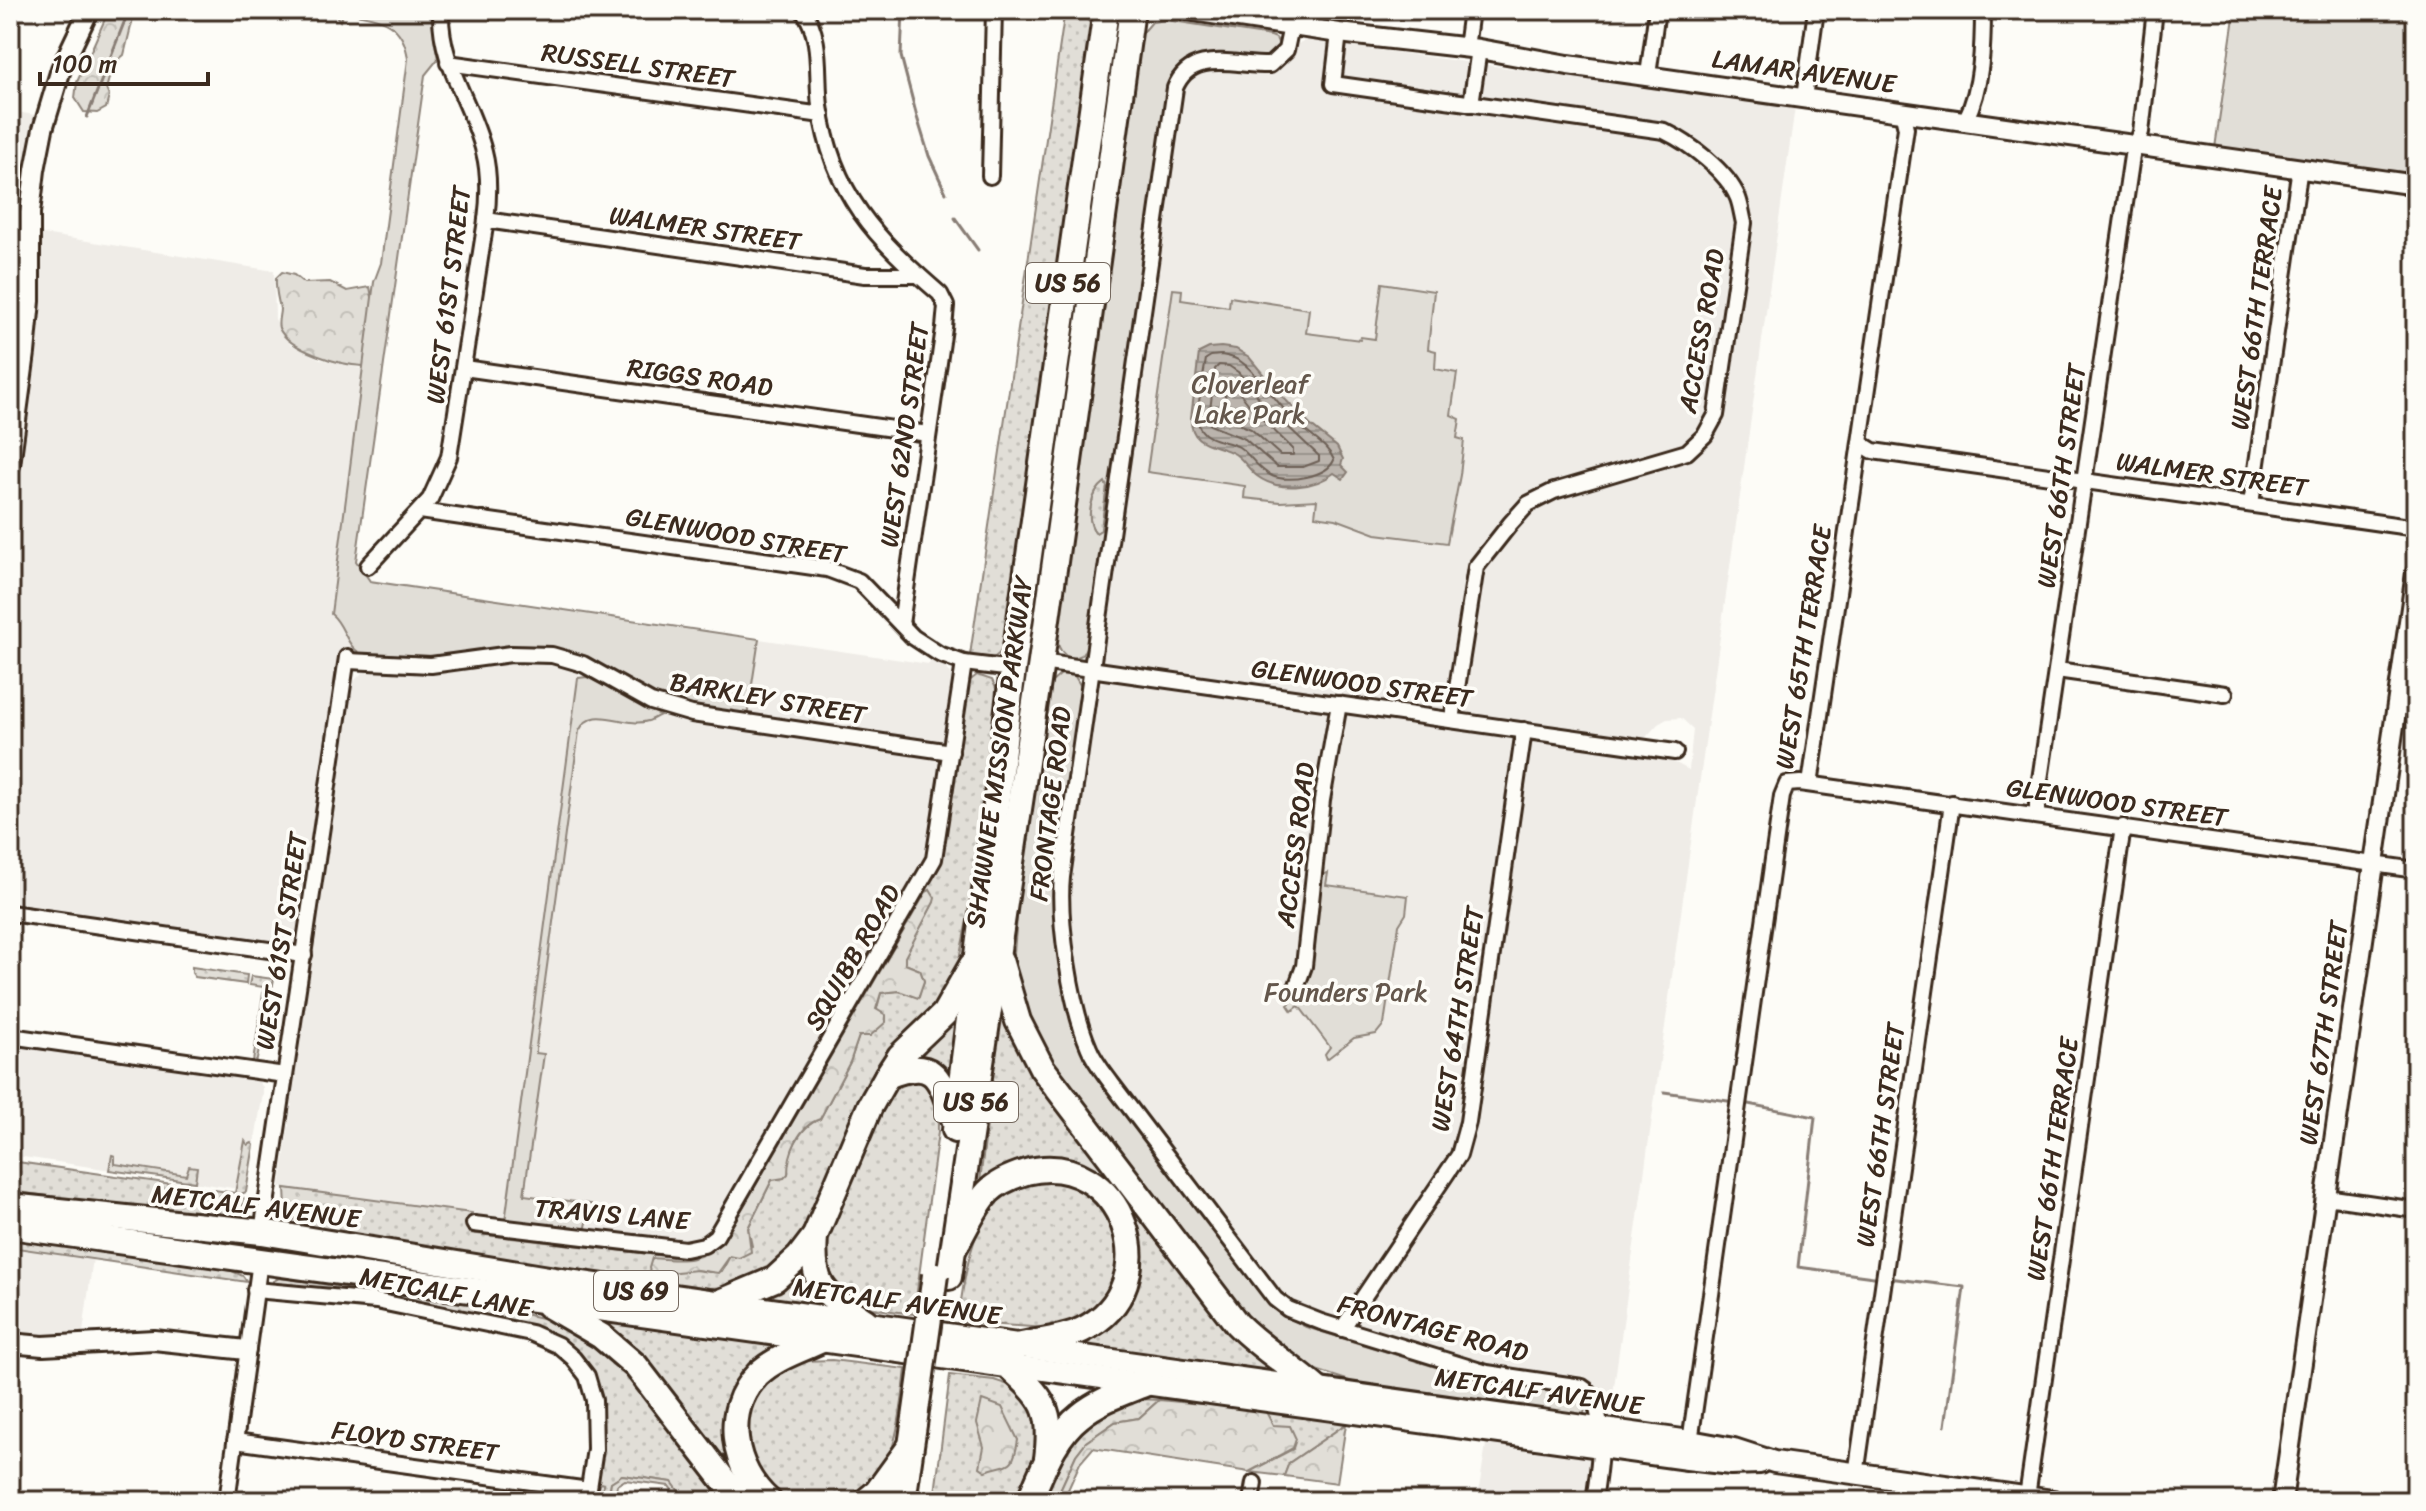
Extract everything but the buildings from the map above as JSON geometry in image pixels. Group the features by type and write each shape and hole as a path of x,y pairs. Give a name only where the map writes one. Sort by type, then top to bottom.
{"highway":[{"name":"SHAWNEE MISSION PARKWAY","path":"942,1276 953,1250 988,953 1013,669 1106,10"},
{"name":"SHAWNEE MISSION PARKWAY","path":"918,1501 923,1411 942,1276 956,1125 1035,705 1132,10"},
{"path":"1019,628 1032,654 1041,662"},
{"path":"1013,669 1035,705"},
{"path":"718,1303 775,1279 815,1236 870,1106 887,1076 900,1056 944,1014 988,953"},
{"path":"988,953 1042,1068 1237,1324 1317,1389"},
{"path":"887,1076 916,1067 930,1072 941,1084 956,1125"},
{"name":"US 69","path":"953,1250 988,1192 1002,1181 1034,1170 1060,1170 1073,1174 1099,1189 1116,1207 1130,1248 1128,1275 1118,1297 1103,1316 1081,1330 1012,1355"},
{"name":"METCALF AVENUE","path":"10,1206 262,1232 870,1325 1012,1355"},
{"name":"METCALF AVENUE","path":"10,1226 824,1339 1012,1355"},
{"path":"104,1239 199,1240 243,1245 255,1241 262,1232 302,1258 337,1272"},
{"path":"815,1236 814,1270 823,1289 870,1325"},
{"name":"US 69","path":"539,1299 601,1336 636,1366 740,1501"},
{"path":"769,1501 756,1489 740,1461 735,1435 738,1409 758,1374 784,1357 824,1339"},
{"path":"1012,1355 1045,1406 1050,1435 1047,1459"},
{"path":"1029,1501 1047,1459 1079,1417 1100,1403 1147,1383"},
{"name":"SHAWNEE MISSION PARKWAY","path":"903,1501 911,1446 923,1411"},
{"path":"866,1501 877,1492 911,1446"}],"main road":[{"name":"METCALF AVENUE","path":"1012,1355 1317,1389 1600,1438"},
{"name":"METCALF AVENUE","path":"1012,1355 1147,1383 1689,1450 1734,1449 1774,1462 2053,1501"}],"street":[{"path":"10,465 27,340 30,213 35,170 43,129 61,69 89,10"},
{"name":"WEST 61ST STREET","path":"368,566 420,511 434,492 449,457 486,220 488,186 484,151 448,63 442,39 441,10"},
{"name":"WEST 62ND STREET","path":"803,10 817,40 822,115 834,159 854,204 887,247 940,294 946,306 901,624"},
{"path":"990,176 994,10"},
{"name":"LAMAR AVENUE","path":"1186,10 1339,33 1473,48 2416,185"},
{"path":"1471,10 1471,104"},
{"path":"1648,75 1657,10"},
{"path":"1804,98 1816,10"},
{"path":"1966,119 1974,104 1983,10"},
{"name":"WEST 66TH STREET","path":"2037,815 2132,156 2141,132 2155,10"},
{"name":"FRONTAGE ROAD","path":"1291,26 1286,50 1270,65 1201,62 1186,70 1175,88 1060,898 1062,928 1076,1000 1090,1051 1118,1093 1275,1299 1288,1309 1342,1329 1487,1373 1582,1387 1594,1398 1600,1438"},
{"name":"ACCESS ROAD","path":"1339,33 1333,84 1664,131 1686,141 1723,175 1737,197 1744,223 1716,415 1705,435 1687,452 1554,491 1528,504 1510,524 1476,567 1452,720"},
{"name":"RUSSELL STREET","path":"448,63 822,115"},
{"name":"WEST 65TH TERRACE","path":"1689,1450 1782,796 1787,784 1810,784 1906,128 1902,111"},
{"name":"WEST 66TH TERRACE","path":"2251,504 2300,167"},
{"name":"WALMER STREET","path":"486,220 865,275 918,275"},
{"name":"RIGGS ROAD","path":"464,368 928,434"},
{"name":"WALMER STREET","path":"1860,443 1873,451 2416,528"},
{"name":"GLENWOOD STREET","path":"420,511 819,567 859,581 913,637 930,648 964,663 1013,669"},
{"name":"WEST 67TH STREET","path":"2282,1501 2416,573"},
{"name":"BARKLEY STREET","path":"347,659 431,665 506,654 552,655 583,664 651,702 692,714 951,752"},
{"name":"WEST 61ST STREET","path":"262,1232 347,659"},
{"name":"GLENWOOD STREET","path":"1041,662 1675,752"},
{"path":"951,752 964,663"},
{"path":"2057,670 2225,694"},
{"name":"ACCESS ROAD","path":"1295,991 1304,966 1322,800 1339,704"},
{"name":"WEST 64TH STREET","path":"1342,1329 1459,1155 1468,1122 1524,730"},
{"name":"SQUIBB ROAD","path":"754,1171 932,864 939,838 951,752"},
{"name":"GLENWOOD STREET","path":"1810,784 2416,870"},
{"name":"WEST 66TH STREET","path":"1856,1475 1952,803"},
{"name":"WEST 66TH TERRACE","path":"2027,1497 2123,827"},
{"path":"10,913 304,955"},
{"path":"10,1036 285,1075"},
{"name":"TRAVIS LANE","path":"474,1224 695,1248 707,1243 719,1232 754,1171"},
{"path":"2326,1197 2416,1210"},
{"path":"227,1501 260,1261"},
{"name":"METCALF LANE","path":"255,1290 376,1301 531,1333 558,1345 587,1376 594,1400 595,1449 588,1496"},
{"path":"10,1343 43,1346 154,1340 246,1350"},
{"path":"1594,1501 1600,1438"},
{"name":"FLOYD STREET","path":"235,1441 588,1496"},
{"path":"1251,1501 1254,1483"}],"shaded area":[{"path":"1305,40 1795,107 1609,1422 1606,1421 1604,1398 1584,1376 1515,1370 1465,1361 1302,1310 1278,1294 1103,1062 1088,1030 1076,979 1067,917 1068,881 1095,692 1098,684 1107,679 1668,759 1689,770 1693,729 1681,718 1667,719 1646,737 1629,739 1116,666 1101,656 1179,97 1184,82 1196,69 1272,72"},
{"path":"10,111 35,115 21,195 18,312 10,384"},
{"path":"37,233 274,271 275,319 290,344 320,359 364,369 333,596 335,616 352,648 336,657 336,679 299,932 289,946 10,906 10,527 40,314"},
{"path":"759,639 929,664 931,660 945,667 952,675 952,682 944,740 938,743 747,717"},
{"path":"524,661 556,664 579,672 505,1222 471,1218 471,1213 280,1187 350,685 362,673 375,669 448,672"},
{"path":"660,715 695,724 933,758 941,768 925,861 714,1226 702,1239 685,1243 580,1231 524,1196 544,1055 536,1053 536,1047 579,731 583,723 597,717 646,722"},
{"path":"10,1044 257,1080 263,1087 263,1094 246,1190 10,1155"},
{"path":"10,1247 93,1258 82,1340 10,1338"},
{"path":"1487,1438 1590,1455 1593,1459 1589,1501 1477,1501"}],"green space":[{"path":"109,10 135,10 124,55 113,64 106,89 109,96 106,108 97,113 84,112 75,98 77,82"},
{"path":"332,10 434,10 438,59 425,75 356,561 370,581 759,639 747,717 665,702 580,659 367,656 354,648 331,614 374,282 381,263 408,59 401,36 387,23 344,12 340,21"},
{"path":"1065,10 1082,11 1091,25 1004,643 995,657 981,658 970,655"},
{"path":"2235,10 2416,10 2416,175 2215,148"},
{"path":"1166,20 1271,36 1276,38 1279,49 1274,55 1263,58 1195,57 1179,66 1168,82 1087,646 1082,655 1072,659 1060,649 1057,625 1141,35 1152,22","holes":["1105,482 1107,487 1101,530 1096,533 1090,521 1091,506 1096,492"]},
{"path":"282,272 294,275 304,283 330,282 347,291 370,287 373,302 366,363 363,366 316,355 293,344 285,336 278,326 280,309 276,286 276,278"},
{"name":"Cloverleaf Lake Park","path":"1382,283 1434,291 1428,349 1436,351 1435,369 1457,373 1451,415 1460,419 1457,438 1464,440 1447,543 1376,534 1336,519 1315,516 1317,500 1280,502 1244,498 1245,486 1147,472 1173,289 1182,290 1181,300 1229,307 1230,297 1309,309 1306,333 1360,340 1361,337 1375,339"},
{"path":"1105,482 1107,487 1101,530 1096,533 1090,521 1091,506 1096,492"},
{"path":"1061,674 1074,675 1082,688 1053,885 1056,934 1076,1031 1081,1049 1093,1071 1264,1297 1283,1315 1306,1327 1491,1384 1575,1394 1585,1401 1583,1416 1576,1418 1359,1384 1316,1370 1282,1352 1256,1332 1038,1046 1017,987 1014,953 1030,809 1050,688"},
{"path":"977,675 992,680 996,697 973,891 956,975 787,1259 736,1287 708,1288 593,1273 299,1226 292,1222 295,1218 286,1208 285,1188 472,1213 470,1233 675,1257 700,1253 713,1246 730,1227 934,872 945,835 968,682","holes":["930,890 934,902 905,956 905,964 920,970 924,981 919,997 899,991 881,993 870,1036 859,1036 850,1062 820,1119 800,1135 788,1160 784,1178 772,1180 748,1228 752,1246 730,1256 722,1271 650,1271 672,1261 701,1256 724,1240 926,892"]},
{"path":"587,677 660,715 639,723 592,718 579,731 536,1047 536,1053 544,1054 524,1195 591,1204 586,1227 580,1231 505,1222 578,678"},
{"name":"Founders Park","path":"1328,873 1326,885 1408,896 1406,914 1399,925 1384,1024 1376,1034 1354,1038 1327,1059 1325,1054 1330,1047 1299,1006 1292,1011 1288,1005 1300,991 1319,879"},
{"path":"930,890 934,902 905,957 905,964 920,970 924,981 918,998 899,991 881,993 876,1009 886,1015 886,1022 870,1036 859,1036 850,1062 820,1119 800,1134 790,1158 788,1174 772,1180 748,1228 751,1252 739,1258 730,1256 718,1273 697,1270 650,1272 652,1258 673,1260 699,1257 724,1240 926,892"},
{"path":"192,967 247,975 246,984 195,977"},
{"path":"251,976 274,979 256,1064 227,1060 253,1062 264,987 249,985"},
{"path":"1002,1003 1292,1375 1076,1345 1138,1256 1081,1170 979,1189"},
{"path":"957,1009 949,1076 906,1062"},
{"path":"928,1079 938,1098 938,1132 914,1314 870,1308 847,1301 822,1268 822,1250 880,1106 896,1082"},
{"path":"245,1141 248,1145 254,1145 246,1192 231,1198 245,1199 241,1215 233,1221 10,1191 10,1161 235,1193"},
{"path":"112,1155 115,1156 115,1164 186,1175 189,1166 197,1167 195,1182 109,1170"},
{"path":"1028,1180 1067,1181 1101,1202 1122,1249 1112,1291 1082,1322 1046,1328 958,1322 971,1252 984,1217 1005,1192"},
{"path":"10,1236 232,1271 243,1276 247,1282 10,1247"},
{"path":"805,1259 828,1308 751,1297"},
{"path":"279,1278 489,1306 555,1321 613,1355 730,1501 686,1501 671,1482 622,1475 611,1482 608,1501 601,1501 603,1484 598,1482 603,1424 600,1396 560,1342 274,1286 273,1281"},
{"path":"579,1316 785,1345 734,1397 757,1501 748,1501"},
{"path":"832,1360 906,1369 893,1446 884,1467 855,1501 784,1501 754,1471 743,1428 759,1387 788,1365"},
{"path":"950,1375 994,1380 1018,1388 1039,1419 1036,1455 1019,1501 934,1501"},
{"path":"982,1400 1002,1407 1018,1440 1014,1457 1008,1464 986,1471 980,1467 984,1447 977,1423"},
{"path":"1132,1400 1159,1400 1139,1418 1115,1422 1086,1442 1076,1455 1055,1501 1040,1501 1079,1424"},
{"path":"1159,1400 1265,1410 1273,1425 1290,1426 1296,1439 1293,1448 1249,1472 1093,1448 1080,1463 1063,1501 1055,1501 1076,1455 1086,1442 1115,1422 1139,1418"},
{"path":"1265,1410 1347,1418 1346,1424 1289,1463 1284,1476 1249,1472 1293,1449 1273,1426"},
{"path":"1346,1424 1337,1483 1284,1476 1289,1463"},
{"path":"622,1475 672,1482 686,1501 680,1501 669,1486 625,1480 617,1485 614,1501 608,1501 611,1482"}],"water":[{"path":"1221,347 1236,349 1249,357 1310,425 1337,447 1343,459 1341,465 1348,472 1343,479 1334,473 1306,485 1275,485 1257,476 1235,454 1199,439 1191,418 1199,353"}],"waterway":[{"path":"87,117 129,10"},
{"path":"903,10 901,56 929,156 946,193"},
{"path":"955,218 978,250"},
{"path":"1664,1092 1735,1102"},
{"path":"1743,1103 1815,1117 1798,1267 1881,1278"},
{"path":"1888,1278 1964,1287 1945,1426"}]}
